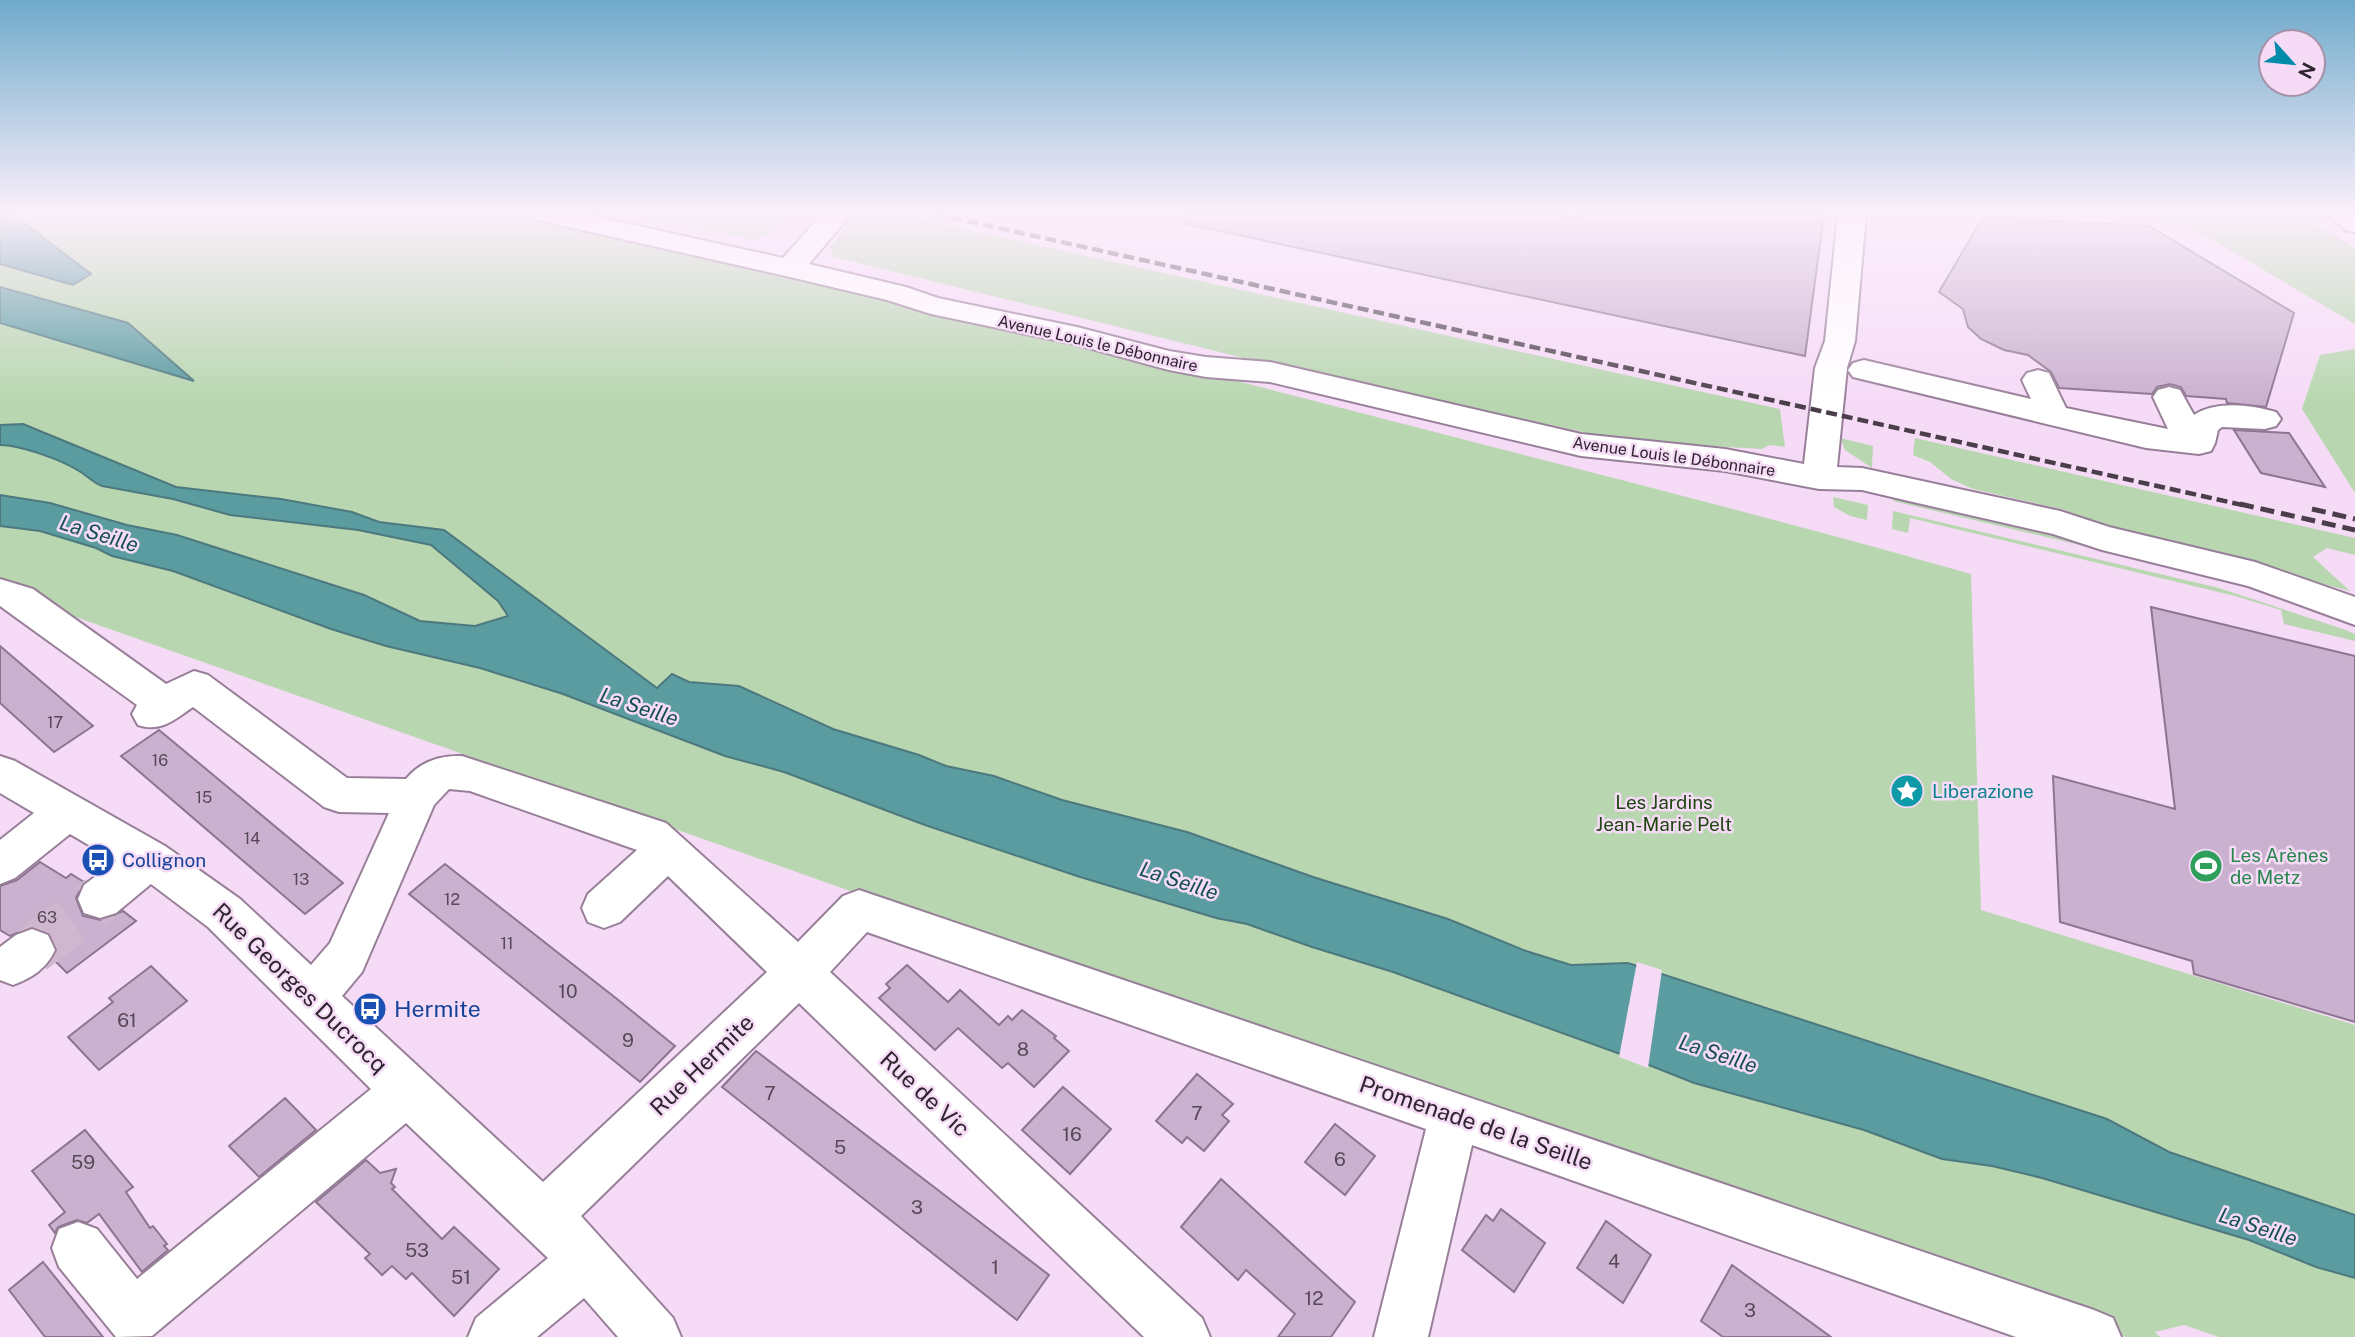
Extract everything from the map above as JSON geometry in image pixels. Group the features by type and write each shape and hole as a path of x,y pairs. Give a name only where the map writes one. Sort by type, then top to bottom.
{"street":[{"name":"Avenue Louis le Débonnaire","path":"826,276 896,293 931,305 1189,364 1269,372 1613,450 1725,460 1819,478 1863,479 2060,523 2102,538 2255,575 2355,611"},
{"path":"1819,478 1829,386 1840,341 1846,276"},
{"path":"1829,386 1864,375 1872,276"},
{"path":"1864,370 2146,437 2199,443 2202,425 2215,416 2266,419"},
{"path":"2038,380 2054,416"},
{"path":"2169,397 2183,424 2187,441"},
{"name":"Avenue Louis le Débonnaire","path":"1819,478 1861,496 1887,503 2220,582 2355,628"},
{"path":"0,592 20,599 159,709 194,685 339,795 417,796"},
{"path":"312,996 334,974 346,957 417,796 428,780 448,772 471,774 651,836 668,849 604,908"},
{"name":"Rue Georges Ducrocq","path":"0,773 150,859 224,913 312,996 347,1035 587,1260 654,1337"},
{"path":"0,865 68,811"},
{"name":"Rue de Vic","path":"668,849 1182,1337"},
{"path":"100,899 150,859"},
{"name":"Rue Hermite","path":"543,1217 797,974 859,910"},
{"name":"Promenade de la Seille","path":"859,910 2094,1337"},
{"path":"78,1248 133,1317 407,1091"},
{"path":"1401,1337 1454,1115"},
{"path":"495,1337 587,1260"}],"green space":[{"name":"Les Jardins Jean-Marie Pelt","path":"0,276 784,276 1168,367 1218,376 1971,574 1981,910 2355,1025 2355,1337 2219,1337 2184,1325 2155,1332 2160,1337 2126,1337 1455,1105 84,620 0,587"},
{"path":"913,276 1180,276 1780,409 1785,447 1770,445 1762,449 1624,441 1264,363"},
{"path":"2275,276 2355,276 2355,324"},
{"path":"2355,349 2355,493 2302,409 2320,355"},
{"path":"1840,438 1873,446 1872,468 1845,450"},
{"path":"1915,438 2355,538 2355,555 2327,548 2313,557 2350,591 2108,529 2065,510 1973,489 1951,479 1930,462 1913,455"},
{"path":"1894,494 2212,568 2280,596 2212,576 1893,501"},
{"path":"1833,497 1868,505 1867,520 1850,516 1834,507"},
{"path":"1893,511 2219,588 2346,630 2355,634 2355,641 2284,624 2281,610 2235,596 1910,518 1908,533 1892,529"}],"water":[{"path":"43,276 87,276 73,285"},
{"path":"0,287 128,323 194,381 0,323"},
{"name":"La Seille","path":"23,424 176,487 281,499 352,512 379,522 444,530 657,688 672,674 689,682 739,686 833,729 946,766 994,776 1062,800 1187,832 1313,877 1448,919 1526,951 1571,965 1628,963 2107,1119 2169,1152 2355,1215 2355,1278 2316,1267 2249,1240 2042,1178 1992,1166 1942,1159 1864,1130 1694,1083 1393,972 1247,924 1216,918 1077,876 925,825 784,772 725,756 563,694 480,668 386,646 331,629 173,571 112,556 96,548 40,531 0,526 0,495 50,503 127,525 177,535 364,595 420,621 475,626 508,616 498,601 431,545 358,530 230,515 173,499 102,486 52,458 29,450 0,445 0,425"}],"pier":[{"path":"1637,962 1662,970 1648,1068 1619,1057"}],"building":[{"path":"1432,276 1816,276 1805,356"},
{"path":"1948,276 2233,276 2294,313 2266,407 2227,403 2226,399 2186,396 2181,387 2170,384 2157,387 2152,394 2059,388 2051,372 2028,355 2004,350 1981,339 1968,327 1963,309 1939,292"},
{"path":"2234,430 2289,433 2325,487 2261,473"},
{"name":"Les Arènes de Metz","path":"2151,607 2355,656 2355,1022 2194,974 2192,961 2060,922 2053,776 2175,809"},
{"path":"0,646 93,726 54,752 0,703"},
{"path":"159,730 343,883 305,914 121,756"},
{"path":"40,862 66,878 71,874 84,882 76,898 83,916 101,920 123,911 136,921 67,973 53,959 57,949 49,933 31,927 10,936 0,930 0,886 17,880"},
{"path":"445,864 675,1046 640,1082 409,894"},
{"path":"907,965 948,1002 960,990 999,1025 1008,1016 1012,1020 1022,1010 1056,1036 1054,1038 1069,1051 1034,1087 1008,1063 1002,1068 958,1028 935,1050 879,998 890,988 886,984"},
{"path":"151,966 187,1001 99,1070 68,1037 113,1002 109,998"},
{"path":"756,1051 1049,1275 1017,1320 722,1087"},
{"path":"1197,1074 1233,1104 1222,1115 1229,1121 1204,1151 1187,1137 1182,1143 1156,1121"},
{"path":"1063,1087 1111,1129 1070,1174 1022,1130"},
{"path":"285,1098 316,1130 259,1177 229,1146"},
{"path":"1335,1124 1375,1156 1345,1195 1305,1162"},
{"path":"85,1130 133,1187 126,1192 150,1228 153,1226 167,1244 164,1246 168,1250 142,1272 99,1214 87,1223 77,1220 58,1227 55,1233 49,1225 65,1212 32,1171"},
{"path":"366,1160 380,1173 396,1169 391,1183 395,1187 392,1189 442,1239 454,1227 499,1269 454,1316 412,1273 406,1279 392,1266 382,1275 365,1258 370,1254 316,1202"},
{"path":"1221,1179 1355,1302 1331,1337 1278,1337 1295,1314 1246,1270 1238,1280 1181,1227"},
{"path":"1501,1209 1545,1243 1514,1292 1462,1250 1486,1215 1493,1221"},
{"path":"1606,1221 1651,1255 1623,1303 1577,1268"},
{"path":"43,1262 103,1337 45,1337 9,1290"},
{"path":"1732,1265 1831,1337 1723,1337 1701,1321"}],"tunnel":[{"path":"32,950 100,899"}],"railway":[{"path":"1216,276 2247,506"},
{"path":"2240,504 2355,530"},
{"path":"2312,509 2355,519"}],"place":[{"name":"Liberazione","path":"1907,791"},
{"name":"Collignon","path":"98,860"},
{"name":"Les Arènes de Metz","path":"2206,866"},
{"name":"Hermite","path":"370,1009"}]}
